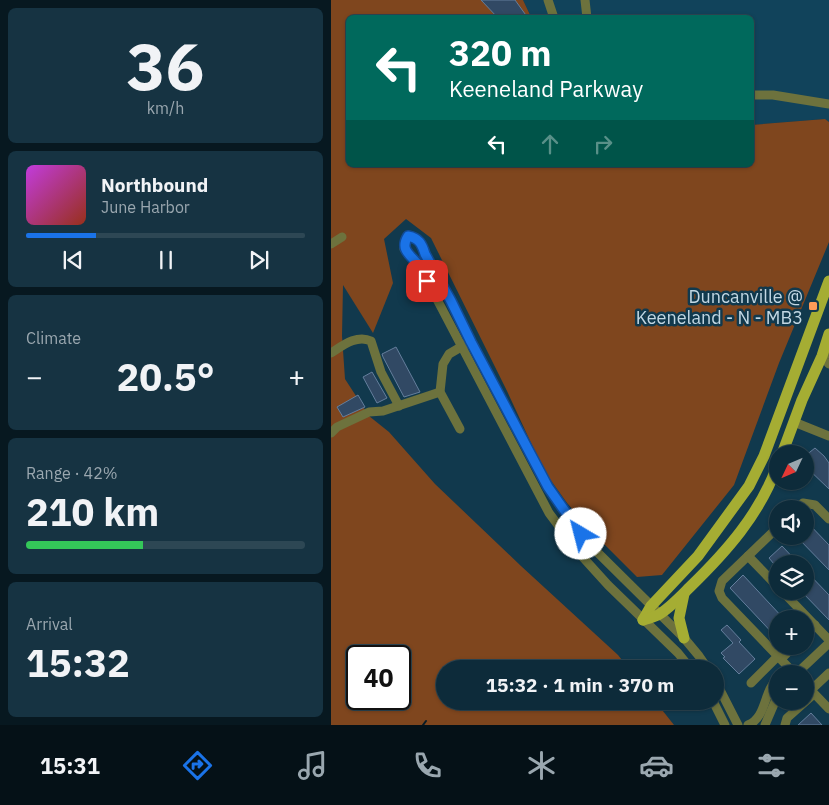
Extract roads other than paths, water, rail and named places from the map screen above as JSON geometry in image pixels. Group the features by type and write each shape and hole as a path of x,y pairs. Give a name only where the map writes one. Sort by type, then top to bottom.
{"main road":[{"path":"643,620 651,606 698,556 743,495 764,456 829,282"},
{"path":"785,445 794,422 827,358 829,334"},
{"path":"804,349 827,358"},
{"path":"643,620 659,615 683,594 724,552 742,529 769,487"},
{"path":"743,495 759,504"},
{"path":"683,594 679,618 683,638"}],"street":[{"path":"548,0 553,15"},
{"path":"585,0 587,15"},
{"path":"754,95 829,104"},
{"path":"683,660 608,584 579,552 549,513 419,265 406,253 404,248 408,236 415,238 423,246 425,254 553,495 587,542 683,638 702,660"},
{"path":"331,244 342,237"},
{"path":"331,353 349,342 360,339 371,341 381,372 399,406"},
{"path":"460,429 440,392 443,364 449,354 471,342"},
{"path":"331,433 337,427 369,412 383,411 440,392"},
{"path":"794,422 829,436"},
{"path":"814,505 829,520"},
{"path":"769,536 722,581 719,591 722,598 786,665"},
{"path":"748,556 769,578"},
{"path":"608,584 617,574"},
{"path":"791,600 829,641 802,665"},
{"path":"751,683 783,655"},
{"path":"814,686 829,673"},
{"path":"814,693 829,709"},
{"path":"724,698 738,725"},
{"path":"765,725 769,701"},
{"path":"748,725 757,719 768,707"},
{"path":"718,710 725,725"},
{"path":"785,725 787,718 793,710"}],"waterway":[{"path":"423,725 426,721"}],"place":[{"name":"Duncanville @ Keeneland - N - MB3","path":"813,306"}]}
